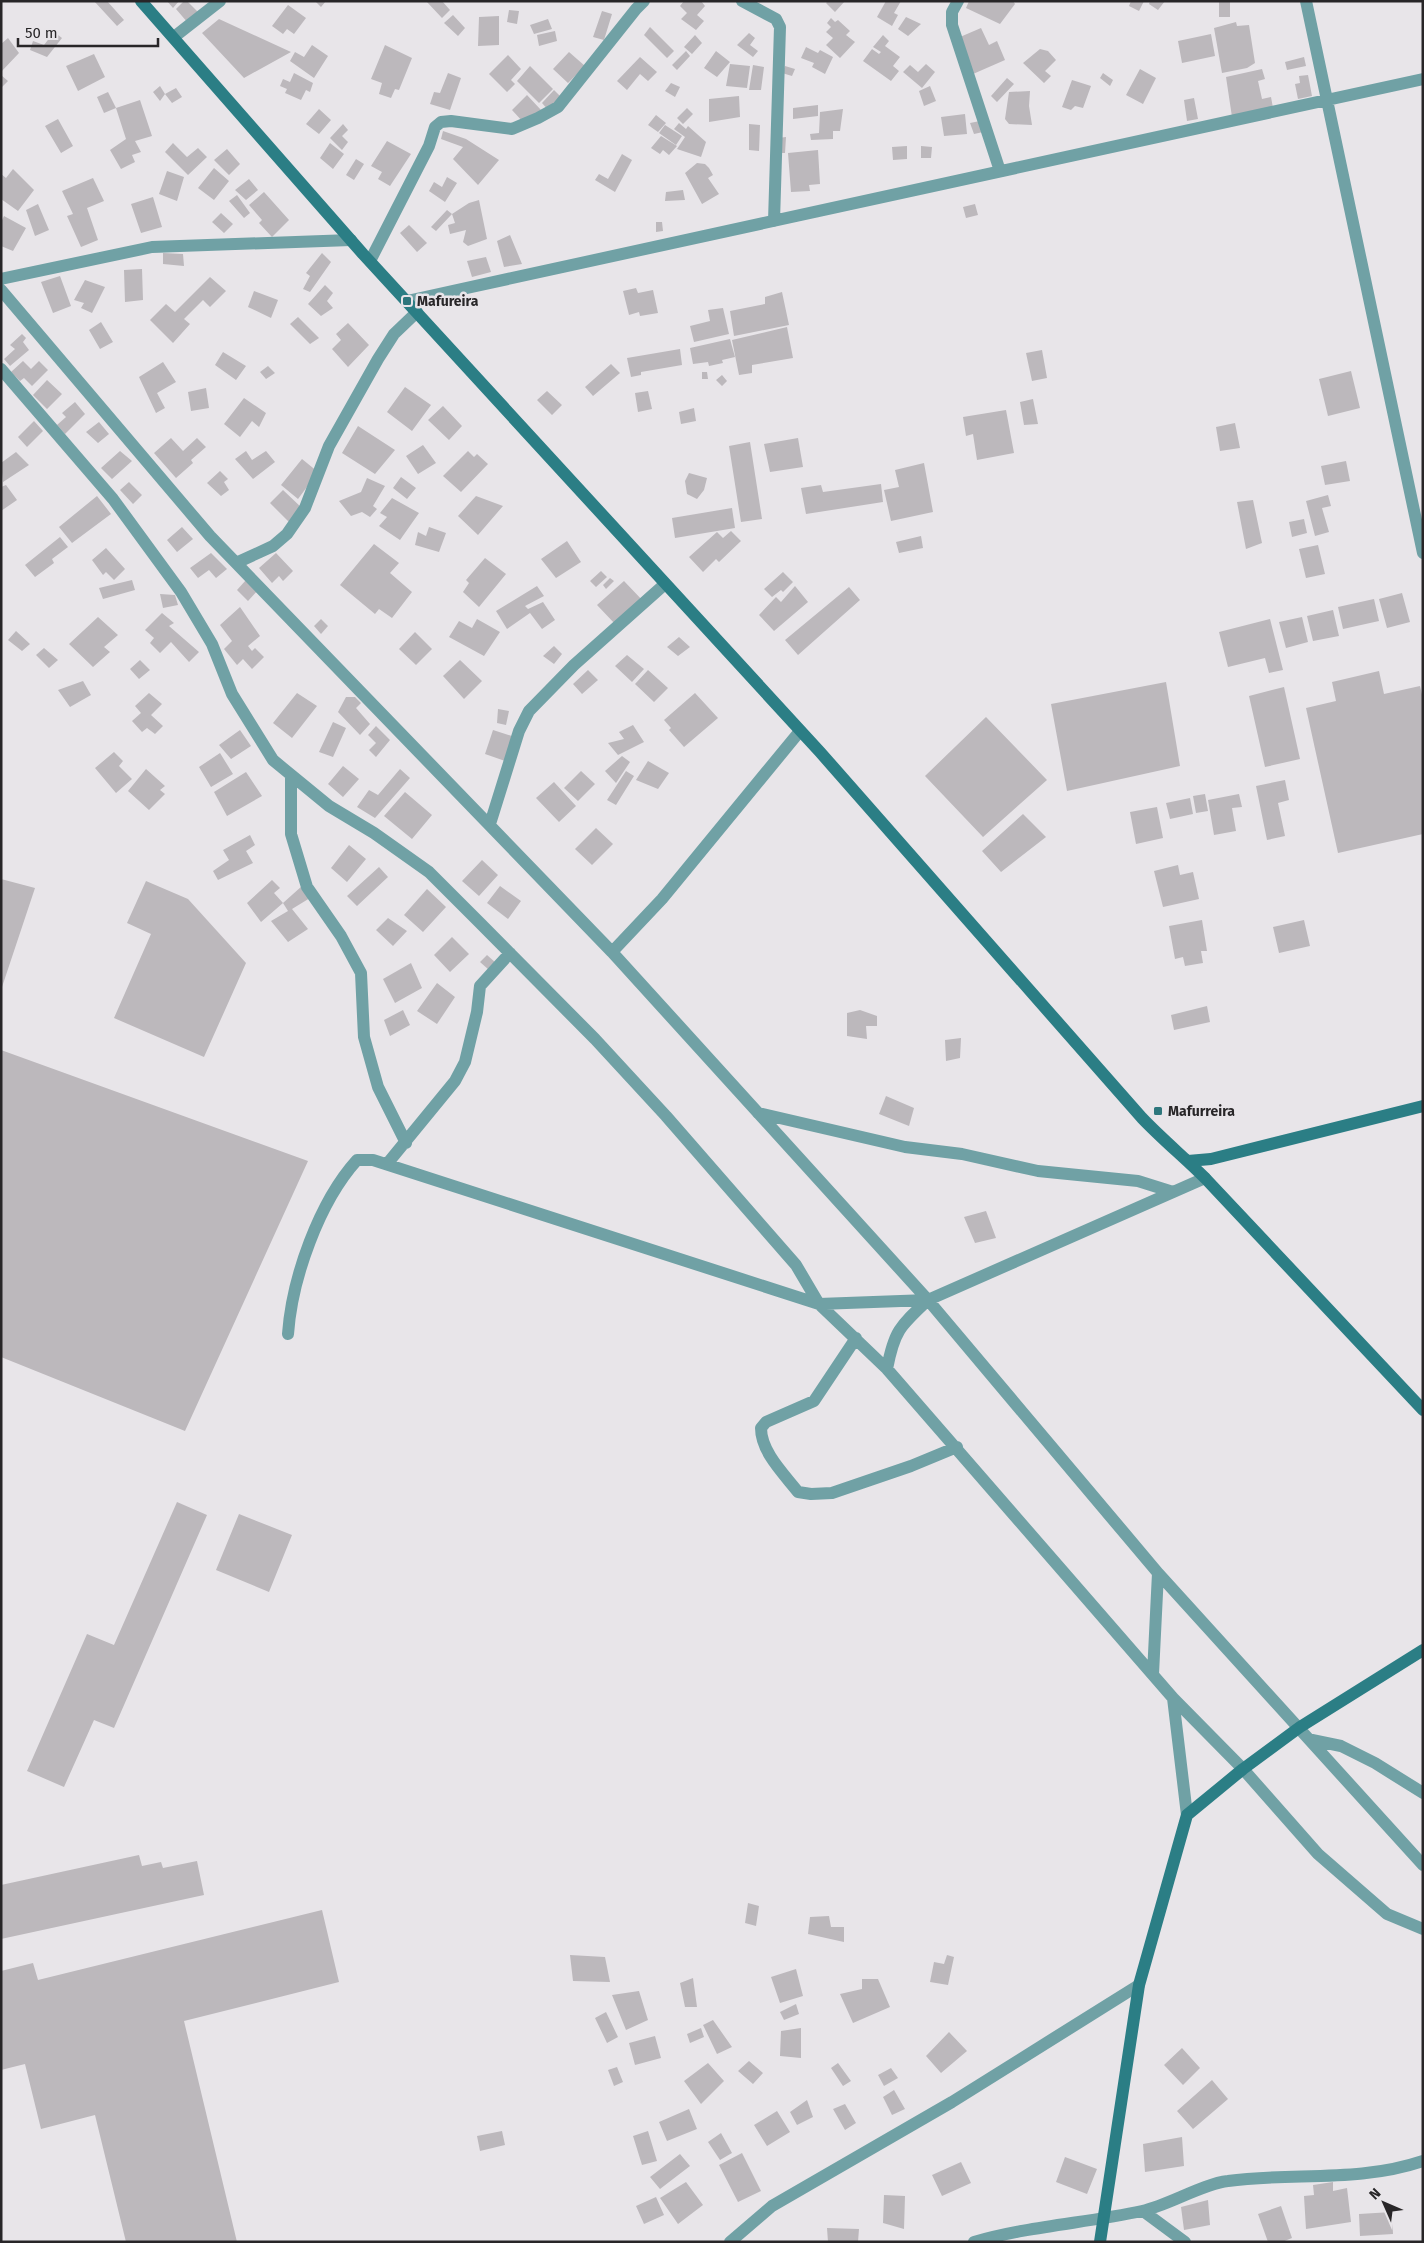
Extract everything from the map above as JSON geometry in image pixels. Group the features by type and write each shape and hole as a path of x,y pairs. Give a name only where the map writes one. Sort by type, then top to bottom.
{"main road":[{"path":"141,1 351,240 800,731 1142,1118 1178,1155 1188,1161 1205,1178 1423,1410"},
{"path":"1188,1161 1211,1160 1423,1106"},
{"path":"1100,2242 1102,2217 1139,1985 1187,1815 1242,1769 1300,1727 1423,1650"}],"street":[{"path":"174,37 220,1"},
{"path":"742,1 750,7 771,15 776,19 780,27 774,221"},
{"path":"958,1 952,12 952,25 1000,171"},
{"path":"1306,1 1423,553"},
{"path":"370,261 429,146 435,127 441,122 452,120 512,129 558,107 568,97 636,4"},
{"path":"407,301 1423,79"},
{"path":"1,279 152,247 351,240"},
{"path":"1,290 210,536 612,952 928,1300 1158,1573 1273,1701 1312,1740 1423,1865"},
{"path":"236,563 273,546 287,534 305,508 330,446 378,359 394,334 417,312"},
{"path":"1,370 113,499 181,592 212,644 232,694 273,760 291,777 329,806 381,838 428,872 510,953 666,1116 796,1265 819,1304 887,1369 957,1447 1173,1698 1242,1769 1318,1854 1387,1914 1423,1929"},
{"path":"490,824 518,731 529,711 574,665 665,584"},
{"path":"612,952 662,899 800,731"},
{"path":"291,777 291,834 304,878 307,887 341,936 361,973 364,1037 378,1087 406,1143"},
{"path":"387,1164 455,1081 464,1062 477,1012 480,986 510,953"},
{"path":"758,1113 906,1148 962,1154 1038,1171 1138,1181 1173,1192"},
{"path":"288,1334 290,1304 326,1203 344,1174 357,1160 373,1160 387,1164 819,1304 928,1300"},
{"path":"887,1369 891,1344 900,1326 928,1300 1205,1178"},
{"path":"856,1338 814,1401 766,1422 761,1428 761,1438 769,1452 798,1492 811,1494 832,1493 911,1466 957,1447"},
{"path":"1153,1674 1158,1573"},
{"path":"1173,1698 1187,1815"},
{"path":"1312,1740 1341,1746 1375,1763 1423,1793"},
{"path":"730,2242 772,2206 952,2102 1139,1985"},
{"path":"974,2242 1011,2231 1143,2211 1225,2181 1342,2177 1409,2166 1423,2161"},
{"path":"1143,2211 1186,2242"}],"building":[{"path":"94,1 107,1 124,20 117,26"},
{"path":"167,1 179,1 173,8"},
{"path":"184,1 187,1 199,13 188,23 176,9"},
{"path":"315,1 326,1 321,7"},
{"path":"426,1 442,1 450,10 442,18"},
{"path":"684,1 701,1 705,6 697,15 704,21 696,30 681,19 687,13 680,6"},
{"path":"828,1 845,1 835,12 826,3"},
{"path":"886,1 901,1 894,13 898,15 892,26 877,17"},
{"path":"969,1 1013,1 1015,4 1000,24 966,8"},
{"path":"1131,1 1144,1 1139,11 1129,6"},
{"path":"1150,1 1165,1 1158,10 1149,4"},
{"path":"1219,1 1230,1 1230,17 1219,17"},
{"path":"288,5 306,18 294,34 287,29 283,34 272,26"},
{"path":"509,10 519,11 517,24 507,22"},
{"path":"602,11 612,14 604,40 593,37"},
{"path":"453,15 465,28 458,36 444,23"},
{"path":"499,16 499,45 478,46 479,17"},
{"path":"906,17 921,24 908,36 898,29"},
{"path":"831,18 835,22 838,20 850,31 846,35 855,42 840,58 826,45 833,38 826,32 831,27 827,23"},
{"path":"219,19 291,52 244,78 202,33"},
{"path":"548,19 552,29 534,34 530,25"},
{"path":"1236,22 1237,26 1249,25 1255,63 1247,68 1222,73 1214,28"},
{"path":"650,27 674,51 667,58 644,35"},
{"path":"981,28 989,45 997,41 1005,60 973,74 960,37"},
{"path":"555,31 557,41 539,46 537,35"},
{"path":"54,32 62,38 47,57 30,50 33,41 44,45"},
{"path":"749,33 755,38 750,45 758,51 753,57 737,45"},
{"path":"1211,34 1215,56 1182,63 1178,41"},
{"path":"695,35 702,43 692,54 684,47"},
{"path":"883,35 889,41 885,46 900,57 893,66 899,71 891,81 863,61 872,49 879,54 881,52 873,47"},
{"path":"8,38 19,53 1,72 1,44"},
{"path":"312,45 328,56 314,78 290,61 295,52 304,57"},
{"path":"385,45 412,58 399,90 395,89 391,98 379,94 382,83 371,79"},
{"path":"806,47 818,53 820,50 833,57 825,74 812,67 814,63 801,58"},
{"path":"1040,49 1048,51 1056,60 1045,71 1051,76 1044,83 1023,63"},
{"path":"686,51 690,56 677,70 672,65"},
{"path":"716,51 730,62 717,77 704,68"},
{"path":"569,52 585,66 568,83 553,69"},
{"path":"94,54 105,77 78,91 66,66"},
{"path":"508,55 521,69 511,80 515,84 507,92 489,74"},
{"path":"640,57 657,72 648,81 640,74 627,90 617,81"},
{"path":"1304,57 1306,66 1287,70 1285,62"},
{"path":"730,64 750,66 747,88 726,86"},
{"path":"926,64 935,72 922,88 903,72 910,65 918,72"},
{"path":"753,65 764,67 761,90 749,90"},
{"path":"530,66 553,89 539,103 517,81"},
{"path":"785,66 795,69 792,76 782,73"},
{"path":"1140,69 1156,78 1143,104 1126,95"},
{"path":"1262,69 1265,79 1258,81 1262,99 1271,97 1273,108 1232,117 1226,77"},
{"path":"294,73 313,83 310,92 306,90 301,100 285,93 287,89 280,86 283,79 290,82"},
{"path":"448,73 461,78 450,110 430,104 434,92 440,93"},
{"path":"1103,73 1113,80 1110,86 1100,78"},
{"path":"1,75 8,81 1,88"},
{"path":"1308,75 1312,96 1298,99 1295,84 1300,83 1299,76"},
{"path":"1007,78 1014,84 997,102 991,96"},
{"path":"1072,80 1091,86 1083,108 1075,106 1071,110 1062,107"},
{"path":"671,83 680,87 675,97 665,91"},
{"path":"160,86 165,94 160,101 153,92"},
{"path":"930,86 936,101 924,106 919,91"},
{"path":"176,88 182,97 172,103 165,94"},
{"path":"554,90 562,98 549,111 542,103"},
{"path":"1030,91 1029,106 1032,125 1009,124 1005,119 1009,92"},
{"path":"108,92 116,108 104,113 97,97"},
{"path":"527,95 541,110 523,122 512,110"},
{"path":"739,96 740,117 709,122 709,99"},
{"path":"1194,98 1198,119 1187,121 1184,100"},
{"path":"140,100 152,136 135,141 141,152 132,155 135,162 121,169 110,150 126,139 116,108"},
{"path":"818,105 818,116 793,119 793,108"},
{"path":"687,108 693,114 683,124 677,118"},
{"path":"319,109 331,120 319,134 306,124"},
{"path":"843,109 840,131 833,131 833,139 811,140 810,134 819,133 820,112"},
{"path":"965,114 967,134 944,136 941,117"},
{"path":"656,115 666,123 658,132 648,125"},
{"path":"58,119 73,146 61,153 45,126"},
{"path":"980,121 983,132 974,134 970,123"},
{"path":"679,123 686,129 688,126 706,142 701,157 677,149 685,137 674,129"},
{"path":"343,124 348,130 342,136 348,142 342,150 330,138"},
{"path":"749,124 760,125 759,151 749,150"},
{"path":"665,125 682,136 676,145 659,133"},
{"path":"443,131 466,139 499,160 478,185 453,159 463,147 441,139"},
{"path":"661,136 677,146 669,155 663,150 660,154 651,148"},
{"path":"786,137 785,153 778,153 778,138"},
{"path":"387,141 411,154 390,186 378,179 382,172 371,166"},
{"path":"173,143 187,157 198,148 207,157 188,175 165,152"},
{"path":"330,143 344,154 333,169 320,158"},
{"path":"907,146 907,159 893,160 892,147"},
{"path":"921,146 932,147 931,158 921,158"},
{"path":"227,149 240,164 229,175 214,160"},
{"path":"818,150 820,184 809,185 810,191 791,192 788,153"},
{"path":"622,154 632,160 615,192 595,180 599,174 608,179"},
{"path":"356,159 364,164 354,180 346,175"},
{"path":"697,163 705,164 709,168 713,175 708,178 719,194 702,204 685,173"},
{"path":"214,168 229,181 214,200 198,188"},
{"path":"13,169 34,190 18,211 1,199 1,174 6,178"},
{"path":"167,171 184,177 177,201 159,194"},
{"path":"447,177 457,183 445,202 429,191 434,182 442,187"},
{"path":"93,178 104,201 87,208 98,240 81,247 67,216 73,214 62,191"},
{"path":"249,179 258,190 246,200 235,190"},
{"path":"683,190 685,200 665,201 666,192"},
{"path":"264,192 289,220 272,237 259,223 262,220 249,205"},
{"path":"237,195 250,213 244,218 229,201"},
{"path":"153,197 162,227 141,233 131,204"},
{"path":"479,200 487,239 468,246 463,242 466,230 450,234 448,225 455,223 452,214 469,203"},
{"path":"38,204 49,230 35,236 26,210"},
{"path":"975,204 978,215 966,218 963,207"},
{"path":"447,210 452,214 436,231 431,227"},
{"path":"221,213 233,224 224,233 212,222"},
{"path":"4,216 26,228 13,251 1,246 1,222"},
{"path":"656,222 662,222 663,231 656,232"},
{"path":"409,225 427,243 417,252 400,233"},
{"path":"510,235 522,264 504,267 497,241"},
{"path":"163,253 183,254 184,266 163,264"},
{"path":"322,253 331,262 310,292 303,289 310,276 306,273"},
{"path":"486,257 491,272 472,277 467,261"},
{"path":"142,269 143,300 125,302 124,270"},
{"path":"60,276 71,306 53,313 41,282"},
{"path":"210,277 226,291 210,307 203,300 184,319 190,324 173,343 150,320 166,304 175,312"},
{"path":"85,280 105,287 92,313 81,308 84,303 74,300"},
{"path":"325,285 333,293 327,301 333,308 321,316 308,304"},
{"path":"636,288 638,293 653,290 658,313 640,316 639,312 629,315 623,291"},
{"path":"254,291 278,300 271,318 248,307"},
{"path":"782,292 789,325 734,336 730,311 765,304 765,297"},
{"path":"723,308 729,334 694,342 690,326 710,321 708,310"},
{"path":"298,317 319,338 310,344 290,324"},
{"path":"101,322 113,342 100,349 89,330"},
{"path":"348,323 369,345 348,367 332,349 341,340 336,334"},
{"path":"787,327 793,358 752,365 752,373 739,375 732,340"},
{"path":"22,334 26,338 23,342 29,350 10,366 4,359 15,349 10,345"},
{"path":"730,339 735,357 722,360 723,363 709,366 708,362 693,364 690,348"},
{"path":"680,349 682,365 641,372 641,375 631,377 627,358"},
{"path":"1042,350 1047,378 1032,381 1026,353"},
{"path":"223,352 246,366 236,380 215,365"},
{"path":"23,361 31,369 39,361 48,370 32,386 24,378 20,381 11,372"},
{"path":"163,362 176,382 157,393 165,408 156,413 139,377"},
{"path":"611,364 620,373 593,396 585,387"},
{"path":"268,366 275,373 266,379 260,372"},
{"path":"1351,371 1360,408 1328,416 1319,379"},
{"path":"702,372 707,372 708,379 702,379"},
{"path":"722,375 727,381 722,386 716,380"},
{"path":"47,380 62,394 47,409 33,395"},
{"path":"405,387 431,405 412,431 387,412"},
{"path":"206,388 209,408 191,411 188,392"},
{"path":"547,391 562,405 552,415 537,400"},
{"path":"648,391 652,409 638,412 635,393"},
{"path":"244,398 266,413 259,427 252,421 240,437 224,424"},
{"path":"1033,399 1038,424 1024,425 1020,402"},
{"path":"75,402 85,414 65,434 57,425 66,417 62,413"},
{"path":"443,406 462,426 449,440 428,420"},
{"path":"694,408 696,421 681,424 679,412"},
{"path":"1006,410 1014,453 977,460 973,434 966,436 963,417"},
{"path":"34,421 43,431 27,447 18,437"},
{"path":"99,422 109,434 98,443 86,432"},
{"path":"1235,423 1240,448 1220,451 1216,427"},
{"path":"358,426 395,450 375,474 342,453"},
{"path":"171,438 183,451 197,438 206,447 191,460 193,463 176,478 154,453"},
{"path":"798,438 803,467 770,472 764,444"},
{"path":"750,442 762,519 741,522 729,446"},
{"path":"423,445 436,463 418,474 406,456"},
{"path":"120,451 132,461 112,479 101,468"},
{"path":"246,451 252,460 266,451 275,462 253,479 235,459"},
{"path":"468,451 474,457 477,454 488,464 461,492 443,476"},
{"path":"16,452 29,465 3,482 1,463"},
{"path":"302,459 318,472 298,499 281,485"},
{"path":"1346,461 1350,481 1325,485 1321,466"},
{"path":"924,463 933,512 891,521 884,490 899,487 895,470"},
{"path":"220,471 228,479 224,482 229,490 221,496 207,483"},
{"path":"689,473 707,478 704,490 697,499 687,494 685,481"},
{"path":"401,477 416,488 407,499 393,488"},
{"path":"367,478 385,486 373,506 377,509 370,517 362,512 351,516 339,501 361,492"},
{"path":"129,482 142,495 133,504 120,490"},
{"path":"881,484 883,502 806,514 801,488 821,485 823,492"},
{"path":"6,485 17,500 1,511 1,487"},
{"path":"283,490 303,509 290,523 270,503"},
{"path":"1328,495 1331,506 1322,508 1329,532 1315,536 1306,501"},
{"path":"97,496 111,514 72,543 59,527"},
{"path":"476,496 503,506 478,535 458,516"},
{"path":"392,498 419,513 400,540 379,526 387,517 380,513"},
{"path":"1253,500 1262,543 1246,549 1237,502"},
{"path":"732,508 735,528 675,538 672,518"},
{"path":"1304,519 1307,533 1292,537 1289,522"},
{"path":"182,527 193,539 177,552 167,540"},
{"path":"429,527 446,533 439,552 415,545 418,532 426,536"},
{"path":"731,531 741,541 719,562 716,559 703,572 689,557 717,532 723,538"},
{"path":"921,536 923,548 899,553 896,542"},
{"path":"60,537 68,547 52,559 54,563 35,577 25,565"},
{"path":"567,541 581,562 556,578 541,559"},
{"path":"374,544 399,563 390,573 412,592 392,618 379,609 375,614 340,585"},
{"path":"1318,545 1325,574 1306,578 1299,549"},
{"path":"106,548 125,569 114,580 106,572 103,575 92,560"},
{"path":"211,553 227,569 216,578 209,570 198,578 190,568"},
{"path":"276,553 293,571 283,581 279,576 272,583 259,568"},
{"path":"485,558 506,574 479,607 463,592 469,583 466,580"},
{"path":"601,571 607,577 596,587 590,581"},
{"path":"783,572 793,582 783,592 781,590 772,597 764,589"},
{"path":"610,578 614,581 606,589 603,585"},
{"path":"132,580 135,590 103,599 99,588"},
{"path":"246,580 258,590 248,601 237,590"},
{"path":"624,581 644,602 616,625 597,605"},
{"path":"537,586 544,596 525,606 528,609 543,602 555,620 542,629 530,613 507,629 496,611"},
{"path":"795,586 808,602 774,631 759,615 776,597 781,602"},
{"path":"849,587 860,600 798,655 785,640"},
{"path":"1402,593 1410,622 1387,628 1379,599"},
{"path":"160,594 175,595 178,605 163,608"},
{"path":"1374,599 1379,621 1343,629 1338,607"},
{"path":"240,607 260,636 248,646 252,651 255,648 264,657 252,669 243,659 237,665 224,649 232,641 220,625"},
{"path":"1333,610 1339,636 1313,641 1307,616"},
{"path":"162,613 174,623 169,626 199,652 189,662 171,642 160,653 150,643 154,638 145,630"},
{"path":"98,617 118,635 104,647 110,652 93,667 69,644"},
{"path":"1302,617 1308,642 1286,648 1279,622"},
{"path":"321,619 328,626 321,634 314,626"},
{"path":"477,619 500,632 484,656 449,637 459,621 472,628"},
{"path":"1270,619 1283,670 1269,673 1265,658 1228,667 1219,632"},
{"path":"16,631 30,644 22,651 8,640"},
{"path":"415,632 432,649 416,665 399,649"},
{"path":"679,637 690,647 678,656 667,647"},
{"path":"554,646 562,654 554,664 543,656"},
{"path":"44,648 58,660 49,668 36,655"},
{"path":"627,655 644,669 632,682 615,666"},
{"path":"140,660 150,670 139,679 130,669"},
{"path":"460,660 482,681 464,699 443,676"},
{"path":"588,670 598,680 582,694 573,684"},
{"path":"648,670 668,688 654,702 635,684"},
{"path":"1379,671 1384,694 1420,686 1423,699 1423,834 1338,853 1306,708 1336,701 1332,682"},
{"path":"83,681 91,695 70,707 58,690"},
{"path":"1166,682 1180,766 1067,791 1051,704"},
{"path":"1284,687 1300,759 1265,767 1249,696"},
{"path":"149,693 162,704 151,715 163,726 155,734 147,728 142,732 132,721 141,713 135,706"},
{"path":"297,693 317,706 292,738 273,723"},
{"path":"695,693 718,718 684,747 669,730 671,728 664,720"},
{"path":"346,697 355,697 361,703 356,708 370,724 360,735 338,712"},
{"path":"498,709 509,711 506,725 497,723"},
{"path":"986,717 1047,780 983,837 925,776"},
{"path":"333,722 346,728 333,757 319,752"},
{"path":"633,725 644,742 618,755 608,743 624,739 619,732"},
{"path":"376,726 390,740 376,757 369,750 376,743 368,735"},
{"path":"240,730 251,746 231,759 219,745"},
{"path":"493,730 515,737 508,762 485,754"},
{"path":"114,752 123,761 119,766 132,779 116,793 95,768"},
{"path":"220,753 233,774 211,787 199,767"},
{"path":"622,756 630,762 616,783 605,771"},
{"path":"648,761 669,773 658,789 636,780"},
{"path":"343,766 359,779 343,797 328,784"},
{"path":"146,769 165,786 160,790 165,794 149,810 128,791"},
{"path":"400,769 410,778 375,818 357,807 369,790 378,795"},
{"path":"581,771 595,784 578,801 564,788"},
{"path":"626,771 634,776 616,805 607,800"},
{"path":"246,772 262,796 227,816 214,792"},
{"path":"1285,780 1289,800 1278,803 1285,836 1267,840 1256,786"},
{"path":"554,782 576,806 559,822 536,798"},
{"path":"405,792 432,815 412,839 384,816"},
{"path":"1205,794 1208,811 1196,813 1193,796"},
{"path":"1239,794 1242,807 1232,808 1236,831 1214,835 1208,800"},
{"path":"1190,798 1193,814 1170,819 1166,803"},
{"path":"1157,807 1163,838 1136,844 1130,812"},
{"path":"1023,814 1046,837 1001,872 982,851"},
{"path":"596,828 613,844 592,865 575,849"},
{"path":"250,835 255,845 246,851 253,863 218,880 213,871 229,860 223,850"},
{"path":"349,845 366,859 347,882 331,868"},
{"path":"482,860 498,875 479,896 462,881"},
{"path":"1178,865 1180,875 1193,872 1199,899 1163,907 1154,871"},
{"path":"379,867 388,877 357,906 347,896"},
{"path":"1,879 35,888 2,987 1,987"},
{"path":"272,880 280,888 274,893 283,903 261,922 247,903"},
{"path":"146,881 188,899 246,963 204,1057 114,1018 151,934 127,923"},
{"path":"302,886 310,898 292,909 308,929 288,942 271,921 288,911 283,903"},
{"path":"500,886 521,901 508,919 487,903"},
{"path":"427,889 446,907 423,932 404,915"},
{"path":"388,918 407,931 393,946 376,930"},
{"path":"1202,920 1207,951 1201,951 1203,963 1185,966 1183,957 1175,959 1169,926"},
{"path":"1304,920 1310,946 1279,953 1273,927"},
{"path":"452,937 469,954 450,972 434,955"},
{"path":"487,955 496,963 489,970 480,962"},
{"path":"411,963 422,988 395,1003 383,979"},
{"path":"437,983 455,997 437,1024 417,1011"},
{"path":"1207,1006 1210,1022 1174,1030 1171,1015"},
{"path":"403,1010 410,1025 390,1036 384,1020"},
{"path":"860,1010 877,1016 877,1026 866,1026 867,1039 847,1036 847,1013"},
{"path":"961,1038 960,1058 946,1061 945,1040"},
{"path":"1,1050 308,1161 185,1431 1,1357"},
{"path":"886,1096 914,1108 909,1126 879,1114"},
{"path":"986,1211 996,1238 975,1243 964,1217"},
{"path":"177,1502 207,1515 114,1728 94,1720 64,1787 27,1771 87,1634 114,1645"},
{"path":"239,1514 292,1535 269,1592 216,1570"},
{"path":"139,1855 142,1866 161,1862 163,1868 197,1861 204,1895 1,1939 1,1885"},
{"path":"748,1903 759,1906 756,1926 745,1923"},
{"path":"322,1910 339,1982 184,2021 237,2242 126,2242 95,2115 41,2129 25,2064 1,2070 1,1971 33,1963 38,1980"},
{"path":"829,1916 831,1927 844,1927 844,1942 808,1934 810,1917"},
{"path":"570,1955 605,1957 610,1982 573,1981"},
{"path":"947,1955 954,1957 948,1985 930,1982 934,1962 944,1964"},
{"path":"796,1969 803,1996 780,2003 771,1977"},
{"path":"693,1978 697,2007 685,2007 680,1983"},
{"path":"862,1979 878,1979 890,2007 853,2023 840,1994 862,1989"},
{"path":"639,1991 648,2020 626,2030 612,1995"},
{"path":"796,2004 799,2014 784,2020 780,2012"},
{"path":"606,2012 618,2037 607,2043 595,2018"},
{"path":"713,2020 732,2047 717,2054 703,2025"},
{"path":"701,2028 704,2037 690,2043 687,2034"},
{"path":"801,2028 801,2058 780,2056 781,2031"},
{"path":"949,2032 967,2051 941,2073 926,2056"},
{"path":"655,2036 661,2058 635,2065 629,2043"},
{"path":"1182,2048 1200,2068 1183,2085 1164,2065"},
{"path":"749,2061 763,2073 753,2084 738,2071"},
{"path":"708,2063 724,2081 701,2104 684,2081"},
{"path":"838,2063 851,2081 843,2086 831,2068"},
{"path":"617,2067 623,2082 614,2086 608,2070"},
{"path":"891,2068 898,2078 884,2086 878,2075"},
{"path":"1212,2080 1228,2099 1193,2129 1177,2111"},
{"path":"894,2090 905,2109 892,2115 883,2097"},
{"path":"807,2100 813,2117 797,2125 790,2112"},
{"path":"845,2104 856,2123 845,2130 833,2109"},
{"path":"689,2109 697,2129 667,2141 659,2122"},
{"path":"777,2111 790,2132 767,2146 754,2125"},
{"path":"502,2131 505,2145 480,2151 477,2136"},
{"path":"648,2131 657,2161 642,2165 633,2136"},
{"path":"721,2133 732,2153 720,2160 708,2142"},
{"path":"1182,2137 1184,2166 1145,2172 1143,2144"},
{"path":"742,2153 761,2191 738,2202 719,2165"},
{"path":"680,2154 690,2166 660,2189 650,2177"},
{"path":"1065,2157 1097,2169 1087,2194 1056,2182"},
{"path":"961,2162 971,2183 942,2196 932,2175"},
{"path":"686,2182 703,2205 678,2224 660,2198"},
{"path":"1333,2182 1333,2191 1347,2188 1351,2222 1306,2229 1304,2196 1314,2195 1313,2185"},
{"path":"884,2195 905,2196 904,2229 883,2223"},
{"path":"656,2197 664,2215 644,2224 636,2206"},
{"path":"1208,2200 1210,2225 1184,2230 1181,2207"},
{"path":"1281,2206 1292,2238 1282,2242 1268,2242 1258,2214"},
{"path":"1392,2212 1393,2234 1360,2236 1359,2214"},
{"path":"827,2228 859,2229 858,2242 828,2242"}],"place":[{"name":"Mafureira","path":"407,301"},
{"name":"Mafurreira","path":"1158,1111"}]}
